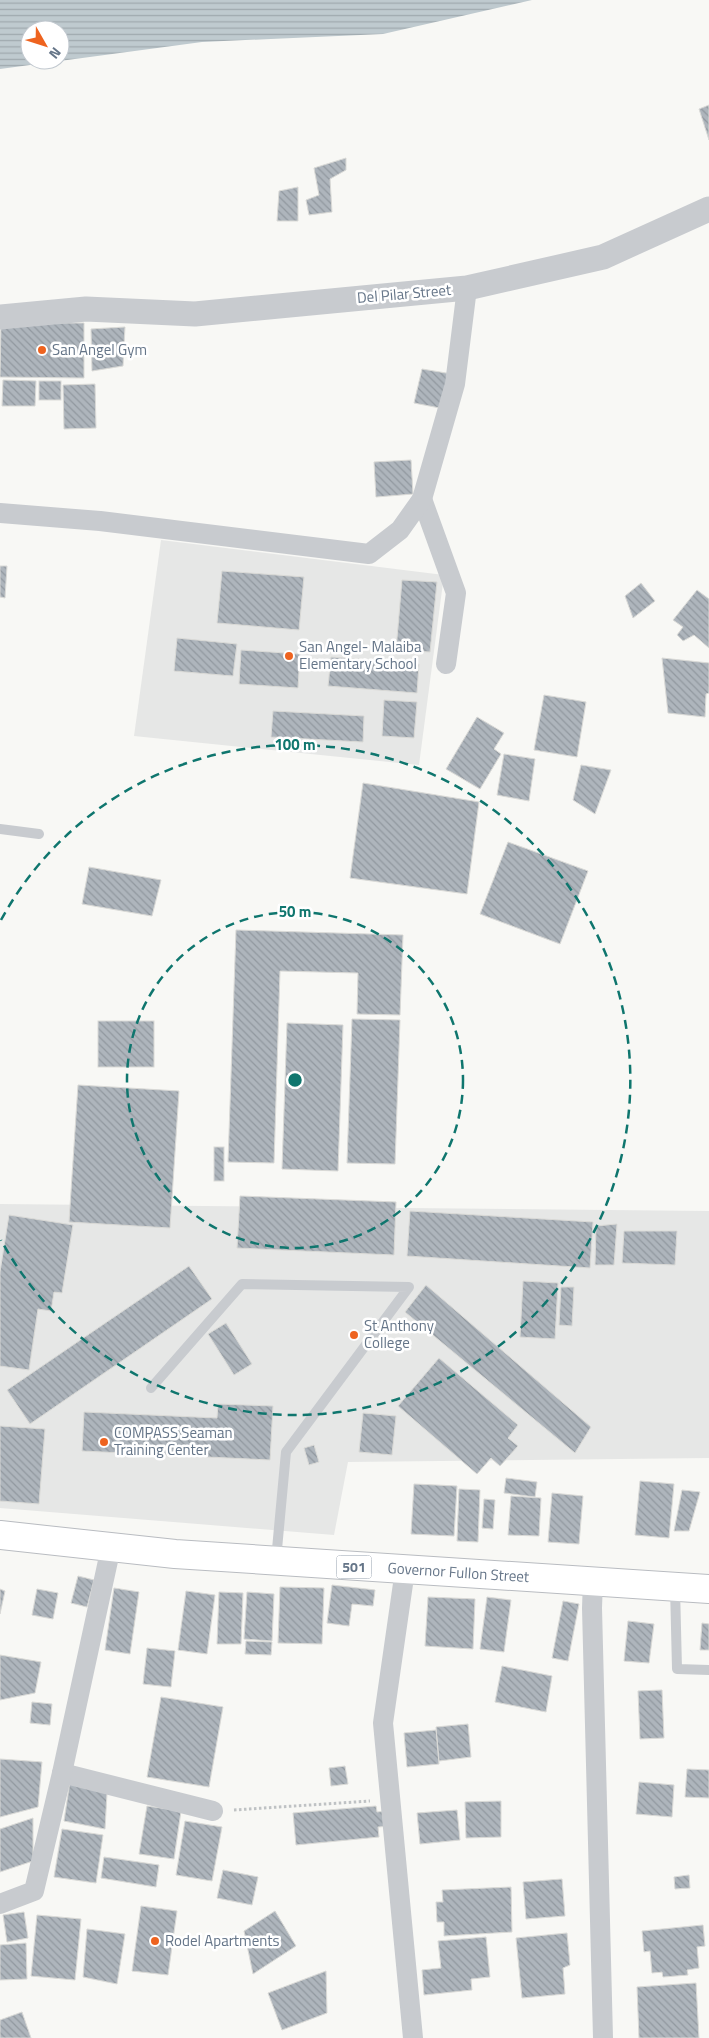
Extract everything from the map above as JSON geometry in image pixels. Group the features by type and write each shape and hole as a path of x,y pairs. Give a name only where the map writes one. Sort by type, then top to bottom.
{"main road":[{"name":"Governor Fullon Street","path":"0,1535 175,1554 709,1589"}],"street":[{"name":"Del Pilar Street","path":"0,317 86,310 195,314 467,288 603,257 709,209"},
{"path":"0,513 100,521 369,554 400,530 422,499 455,384 467,288"},
{"path":"422,499 456,593 446,664"},
{"path":"0,1904 34,1891 62,1773 111,1547"},
{"path":"405,1570 383,1723 413,2038"},
{"path":"593,1580 592,1608 603,2038"},
{"path":"62,1773 213,1811"}],"lane":[{"path":"0,829 39,834"},
{"path":"151,1388 242,1284 409,1287 286,1452 276,1561"},
{"path":"675,1586 677,1669 709,1670"}],"path":[{"path":"213,1811 390,1799"}],"shaded area":[{"path":"0,0 532,0 383,34 202,42 70,60 70,20 20,20 20,66 0,69"},
{"name":"San Angel- Malaiba Elementary School","path":"161,540 444,575 419,765 134,736"},
{"name":"St Anthony College","path":"0,1204 709,1211 709,1458 348,1462 334,1535 0,1508"}],"building":[{"path":"709,105 709,140 699,109"},
{"path":"346,158 346,170 330,179 332,212 309,215 306,200 319,195 314,168"},
{"path":"298,187 298,221 277,221 279,191"},
{"name":"San Angel Gym","path":"1,323 84,323 84,378 0,377"},
{"path":"125,327 123,366 92,371 91,329"},
{"path":"422,369 452,374 445,409 414,403"},
{"path":"3,380 36,381 35,406 2,406"},
{"path":"39,381 61,381 61,400 39,400"},
{"path":"95,384 96,428 64,429 63,385"},
{"path":"411,460 413,494 376,497 374,462"},
{"path":"0,566 7,566 5,598 0,597"},
{"path":"222,571 304,577 299,630 217,623"},
{"path":"402,580 437,582 430,652 396,650"},
{"path":"641,583 655,601 633,618 625,596"},
{"path":"697,590 709,599 709,648 694,635 683,641 677,635 683,627 673,620"},
{"path":"177,638 237,644 233,676 174,671"},
{"path":"241,650 300,654 298,688 239,684"},
{"path":"331,657 419,664 417,693 328,686"},
{"path":"662,658 709,663 709,693 706,694 705,717 668,713"},
{"path":"544,695 586,702 577,757 534,750"},
{"path":"384,700 417,702 414,738 382,736"},
{"path":"273,711 364,716 363,742 271,737"},
{"path":"477,717 504,733 494,749 501,754 480,789 446,769"},
{"path":"504,754 535,759 529,801 497,795"},
{"path":"581,765 611,770 595,814 573,800"},
{"path":"363,783 479,802 467,894 350,878"},
{"path":"508,842 588,871 560,944 480,914"},
{"path":"89,867 161,880 152,916 82,904"},
{"path":"236,930 403,935 400,1015 357,1014 358,973 280,971 274,1163 228,1162"},
{"path":"352,1019 400,1020 395,1164 347,1163"},
{"path":"98,1021 154,1021 154,1067 98,1067"},
{"path":"287,1023 343,1025 338,1171 282,1169"},
{"path":"78,1085 179,1091 170,1228 69,1222"},
{"path":"214,1147 224,1147 224,1181 214,1181"},
{"path":"240,1196 396,1202 394,1255 237,1248"},
{"path":"410,1211 593,1222 590,1268 407,1256"},
{"path":"9,1215 73,1225 62,1293 54,1292 51,1311 38,1309 29,1370 0,1366 0,1272"},
{"path":"617,1224 614,1265 595,1265 596,1226"},
{"path":"624,1231 677,1231 675,1265 622,1263"},
{"path":"189,1266 212,1299 30,1424 7,1390"},
{"path":"523,1281 558,1283 555,1339 520,1337"},
{"path":"426,1285 591,1427 575,1453 405,1312"},
{"path":"561,1287 574,1287 572,1326 559,1325"},
{"path":"226,1323 252,1364 234,1375 208,1334"},
{"path":"439,1358 518,1425 508,1438 518,1446 500,1466 491,1458 477,1474 398,1406"},
{"path":"218,1404 273,1406 270,1460 82,1451 84,1412 217,1418"},
{"path":"363,1413 396,1416 392,1455 359,1452"},
{"path":"0,1426 45,1429 39,1504 0,1501"},
{"path":"314,1445 319,1462 309,1465 304,1448"},
{"path":"506,1478 537,1482 535,1497 504,1493"},
{"path":"640,1481 674,1484 669,1538 635,1535"},
{"path":"414,1484 457,1486 454,1536 411,1534"},
{"path":"459,1489 480,1490 478,1542 457,1541"},
{"path":"682,1490 700,1492 689,1531 674,1531"},
{"path":"552,1493 583,1496 579,1544 548,1542"},
{"path":"511,1496 541,1498 539,1536 508,1535"},
{"path":"484,1499 495,1500 493,1529 482,1528"},
{"path":"78,1576 94,1580 87,1607 71,1603"},
{"path":"332,1585 375,1590 373,1606 352,1604 349,1626 327,1623"},
{"path":"280,1587 324,1588 322,1644 278,1643"},
{"path":"114,1588 139,1592 130,1654 105,1650"},
{"path":"0,1589 5,1591 0,1614"},
{"path":"37,1589 58,1593 53,1619 32,1615"},
{"path":"186,1591 215,1595 207,1654 178,1650"},
{"path":"219,1592 243,1593 241,1644 217,1644"},
{"path":"247,1592 274,1594 272,1641 244,1639"},
{"path":"428,1597 475,1599 473,1649 425,1646"},
{"path":"487,1597 511,1600 504,1652 480,1649"},
{"path":"563,1601 579,1604 568,1661 552,1658"},
{"path":"628,1621 654,1624 649,1663 624,1661"},
{"path":"702,1623 709,1624 709,1650 700,1650"},
{"path":"246,1641 272,1642 271,1655 245,1654"},
{"path":"147,1648 175,1651 171,1687 143,1684"},
{"path":"0,1655 41,1662 35,1693 0,1700"},
{"path":"502,1666 552,1676 546,1712 495,1702"},
{"path":"662,1690 664,1738 640,1739 638,1691"},
{"path":"161,1697 223,1707 209,1787 147,1777"},
{"path":"32,1702 52,1704 50,1725 30,1723"},
{"path":"468,1724 471,1757 439,1761 436,1727"},
{"path":"436,1730 439,1764 407,1767 404,1733"},
{"path":"0,1759 42,1762 38,1807 0,1817"},
{"path":"345,1766 348,1784 331,1786 329,1768"},
{"path":"687,1769 709,1770 709,1798 685,1797"},
{"path":"70,1781 107,1793 105,1829 64,1821"},
{"path":"639,1782 674,1785 672,1817 636,1814"},
{"path":"501,1801 501,1837 466,1838 465,1802"},
{"path":"147,1806 181,1811 174,1859 139,1854"},
{"path":"376,1806 377,1812 388,1811 389,1826 378,1827 379,1837 296,1845 293,1813"},
{"path":"457,1810 460,1840 420,1844 417,1813"},
{"path":"33,1818 33,1861 0,1872 0,1829"},
{"path":"185,1821 222,1827 212,1881 176,1875"},
{"path":"62,1829 103,1835 96,1883 54,1877"},
{"path":"104,1857 159,1865 156,1887 101,1878"},
{"path":"223,1870 258,1877 252,1905 217,1898"},
{"path":"689,1875 690,1888 675,1889 674,1877"},
{"path":"562,1879 565,1916 526,1919 523,1882"},
{"path":"511,1887 512,1932 444,1936 444,1922 437,1922 436,1902 443,1902 442,1890"},
{"name":"Rodel Apartments","path":"141,1906 177,1911 168,1975 132,1971"},
{"path":"275,1911 296,1946 253,1974 244,1931"},
{"path":"24,1912 28,1938 7,1942 3,1915"},
{"path":"37,1915 81,1919 75,1980 31,1976"},
{"path":"703,1925 705,1946 697,1947 699,1968 687,1970 688,1975 663,1977 662,1972 652,1973 650,1951 644,1952 642,1931"},
{"path":"87,1929 125,1934 117,1984 83,1977"},
{"path":"567,1933 570,1965 563,1968 565,1994 522,1998 516,1938"},
{"path":"486,1937 490,1977 471,1979 472,1990 424,1995 422,1970 441,1968 438,1941"},
{"path":"26,1943 27,1979 0,1980 0,1945"},
{"path":"326,1971 327,2013 282,2030 268,1993"},
{"path":"696,1983 699,2038 639,2038 637,1987"},
{"path":"22,2012 31,2038 0,2038 0,2020"}],"place":[{"name":"San Angel Gym","path":"42,350"},
{"name":"San Angel- Malaiba Elementary School","path":"289,656"},
{"name":"St Anthony College","path":"354,1335"},
{"name":"COMPASS Seaman Training Center","path":"104,1442"},
{"name":"Rodel Apartments","path":"155,1941"}]}
